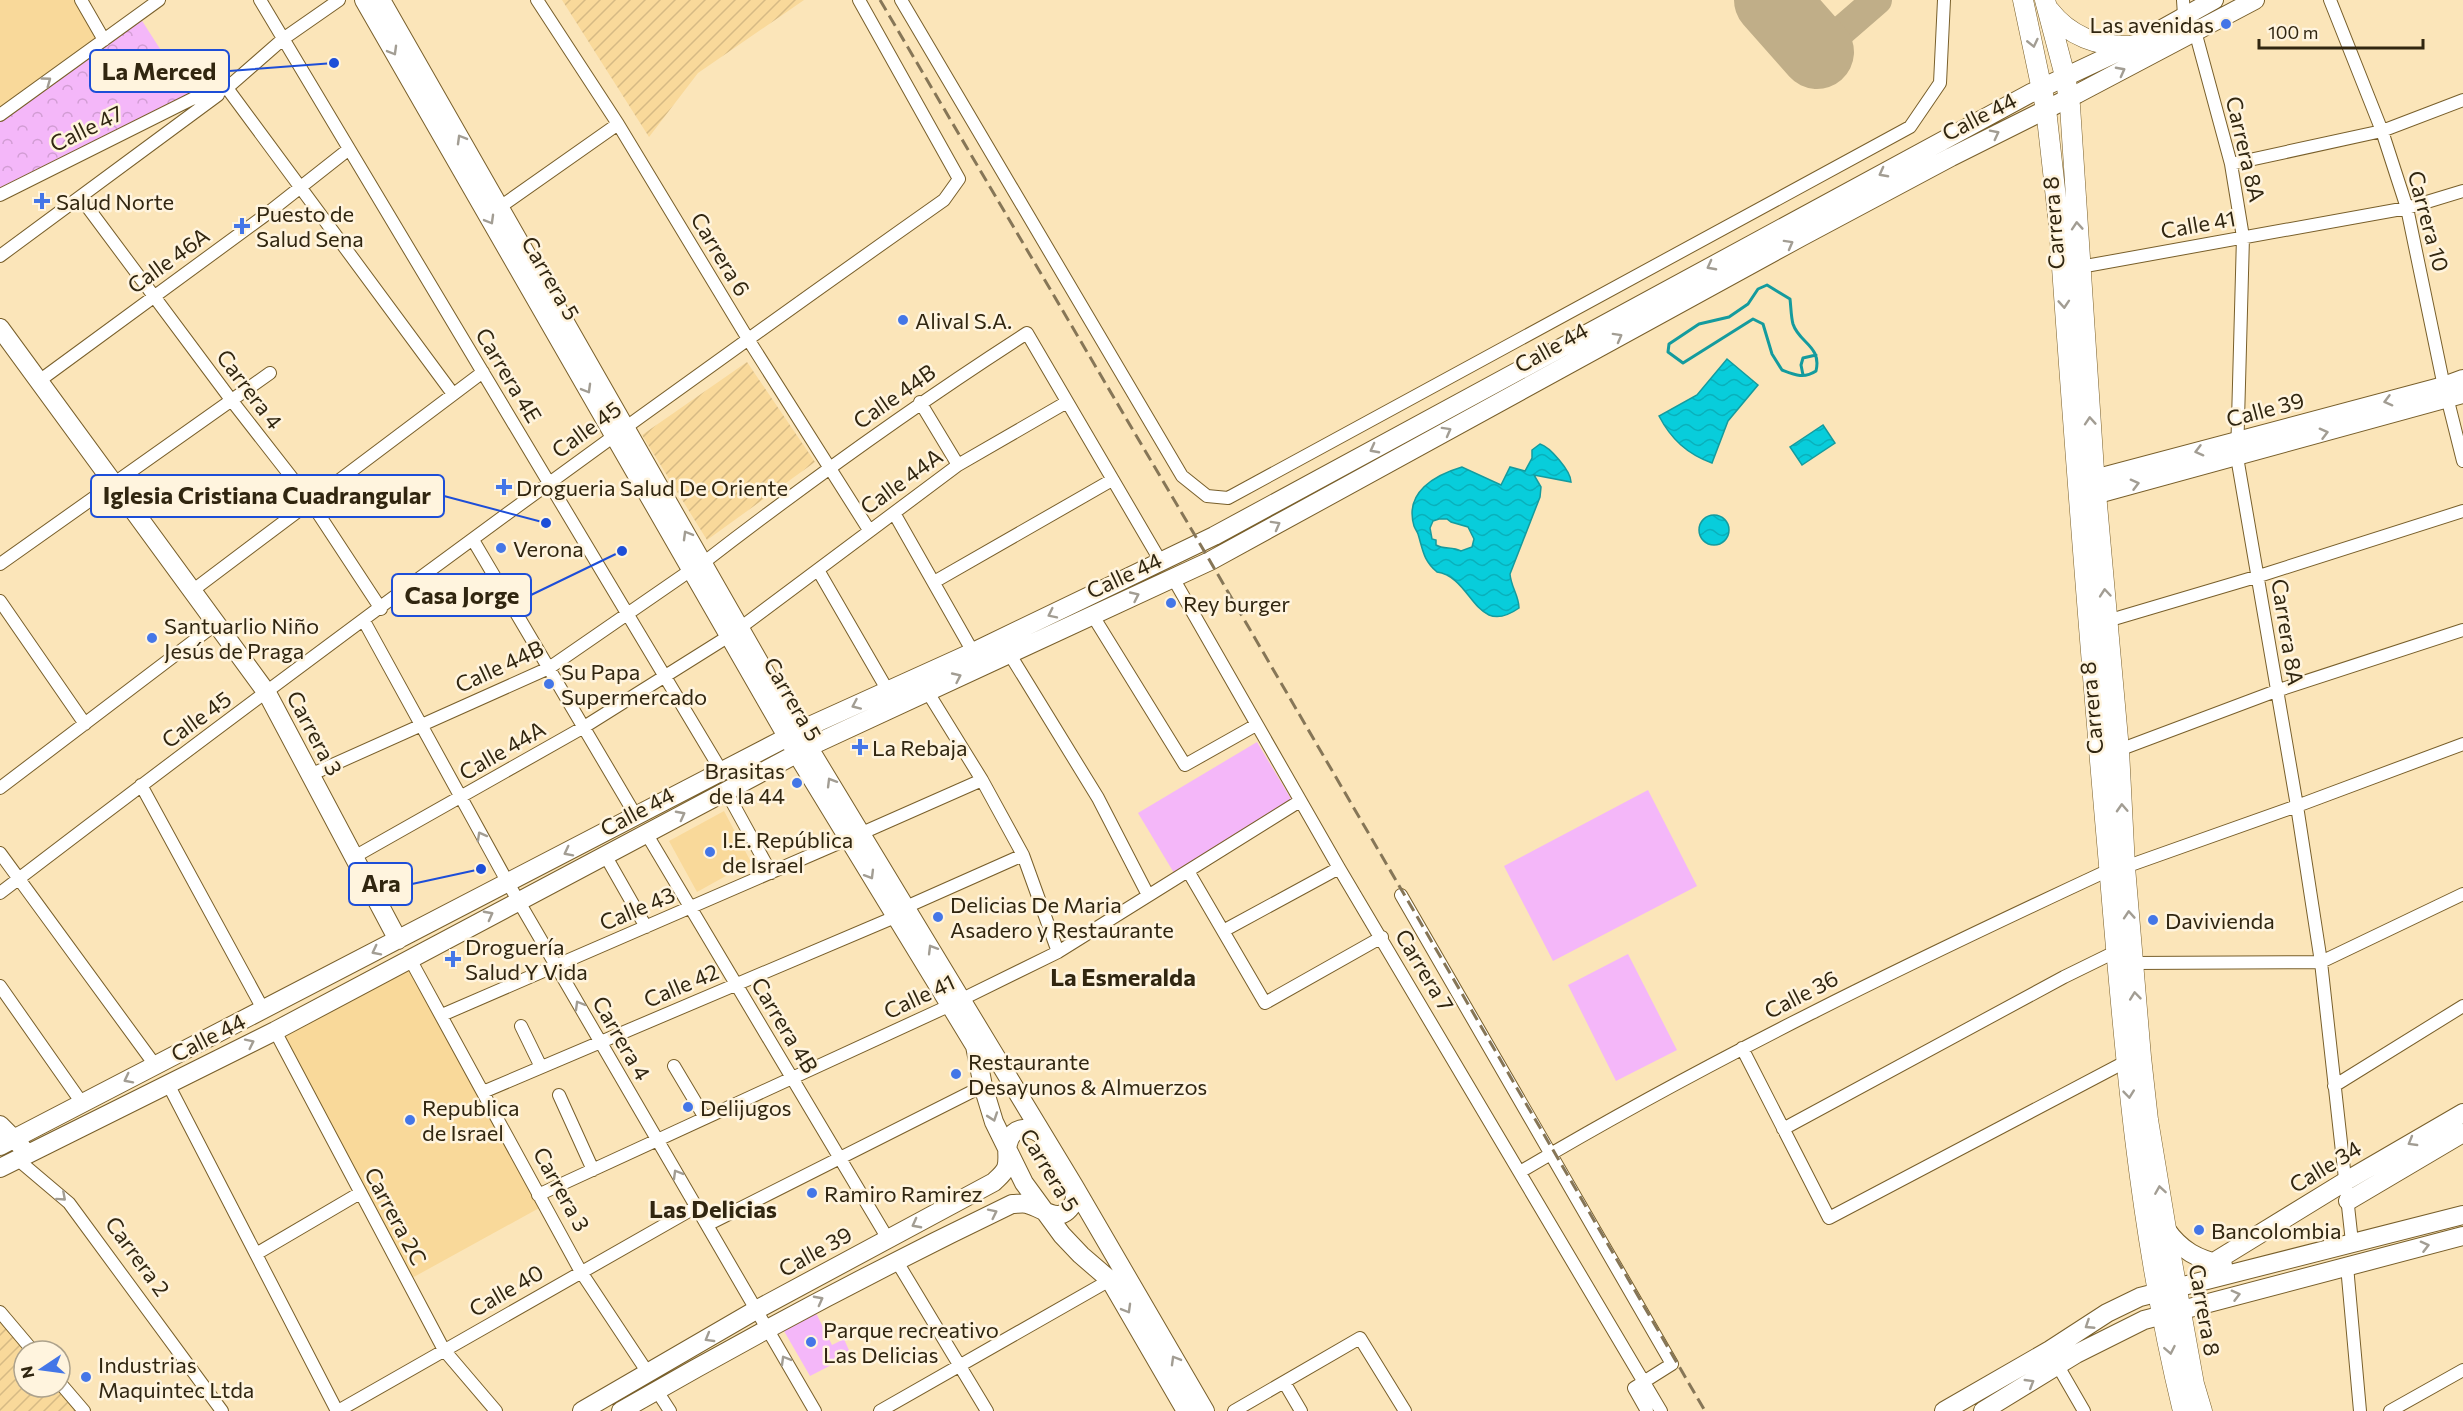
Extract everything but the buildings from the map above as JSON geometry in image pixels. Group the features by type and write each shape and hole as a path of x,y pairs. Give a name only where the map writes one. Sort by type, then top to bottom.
{"main road":[{"name":"Carrera 5","path":"364,0 619,430 798,742 956,1003 1045,1138 1205,1411"},
{"name":"Carrera 5","path":"381,0 500,207 619,430"},
{"name":"Carrera 8","path":"2023,0 2046,109 2087,489 2117,868 2132,963 2148,1120 2166,1229 2183,1411"},
{"name":"Calle 44","path":"0,1168 275,1031 726,791 798,742 888,691 1224,530 2042,87 2130,46 2183,8 2214,0"},
{"name":"Calle 44","path":"4,1144 722,772 927,691 1225,553 1841,216 2255,0"},
{"name":"Carrera 8","path":"2046,4 2069,98 2080,267 2087,489 2107,621 2119,750 2115,952 2133,1124 2171,1300 2202,1411"},
{"path":"2046,4 2063,25 2083,38 2098,44 2130,46"},
{"name":"Carrera 3","path":"0,328 267,693 398,940"},
{"name":"Calle 39","path":"2087,489 2452,393 2463,379"},
{"name":"Carrera 5","path":"956,1003 975,1046 983,1086 994,1122 1008,1154 1045,1213 1081,1255 1110,1280 1186,1411"},
{"path":"203,1041 213,1061"},
{"name":"Calle 34","path":"2214,1262 2463,1113"},
{"name":"Carrera 2","path":"0,1125 4,1144 23,1156"},
{"name":"Calle 39","path":"582,1411 756,1310 994,1182 1006,1168 1008,1144 1012,1135 1019,1130 1029,1128 1038,1131 1045,1138"},
{"name":"Calle 34","path":"2348,1201 2463,1133"},
{"path":"1045,1213 1060,1214 1066,1211 1075,1200 1074,1186"},
{"name":"Calle 39","path":"621,1411 766,1328 896,1260 1012,1204 1028,1204 1045,1213"},
{"path":"1983,1411 2171,1300 2251,1268 2463,1215"},
{"path":"2166,1229 2174,1241 2186,1252 2214,1262 2251,1268"},
{"path":"1944,1411 2050,1350 2108,1313 2140,1297 2171,1300 2347,1266 2463,1236"},
{"path":"2171,1300 2284,1266 2302,1254"}],"street":[{"path":"81,0 104,40"},
{"path":"0,115 159,0"},
{"name":"Carrera 4E","path":"260,0 722,772"},
{"name":"Calle 47","path":"0,195 192,99 227,88 283,39 339,0"},
{"name":"Carrera 6","path":"537,0 618,124 748,339 869,530"},
{"name":"Calle 45","path":"0,893 141,785 381,609 619,430 944,200 959,179 859,0"},
{"path":"902,0 1182,476 1208,496 1228,498 1910,127 1940,83 1944,0"},
{"name":"Carrera 10","path":"2330,0 2382,131 2407,208 2452,393 2463,461"},
{"name":"Carrera 8A","path":"2196,31 2231,164 2243,237 2237,449 2321,962 2352,1242"},
{"path":"0,256 227,88 453,394"},
{"path":"2231,164 2382,131 2463,100"},
{"path":"500,207 618,124"},
{"name":"Calle 46A","path":"39,381 300,189 349,149"},
{"name":"Calle 41","path":"2080,267 2407,208 2463,192"},
{"name":"Carrera 4","path":"80,197 231,400 310,501 381,609"},
{"name":"Calle 44B","path":"310,775 549,668 697,566 920,402 1027,333 1067,402"},
{"path":"192,591 483,372"},
{"path":"0,564 270,373"},
{"path":"920,402 958,465"},
{"path":"1067,402 1161,562"},
{"name":"Calle 44A","path":"354,858 584,727 734,632 958,465 1067,402"},
{"path":"934,582 1112,480"},
{"path":"2107,621 2259,576 2463,511"},
{"path":"894,513 973,652"},
{"path":"473,540 636,816"},
{"path":"818,570 888,691"},
{"name":"Carrera 7","path":"1173,578 1339,868 1661,1411"},
{"path":"0,601 85,724"},
{"path":"1093,616 1185,765 1256,725"},
{"name":"Carrera 4","path":"364,621 508,883 815,1411"},
{"path":"0,788 216,624"},
{"path":"2119,750 2276,691 2463,630"},
{"path":"1010,653 1098,798 1148,895"},
{"path":"927,691 982,780 1023,855 1058,952"},
{"name":"Calle 36","path":"1520,1172 1742,1048 1887,974 2117,868 2297,806 2463,744"},
{"name":"Calle 43","path":"442,1015 982,780"},
{"path":"141,785 263,1009"},
{"path":"726,791 771,873"},
{"name":"Calle 41","path":"538,1195 956,1003 1058,952 1300,801"},
{"name":"Carrera 4B","path":"646,833 888,1239"},
{"path":"0,853 155,1065"},
{"path":"605,855 646,927"},
{"name":"Calle 42","path":"483,1092 737,984 1023,855"},
{"path":"1223,931 1339,868"},
{"path":"1188,871 1265,1003 1382,938"},
{"path":"2132,963 2321,962 2463,894"},
{"path":"1401,895 1672,1364 1634,1388 1647,1411"},
{"path":"1783,1130 2053,983 2115,952"},
{"name":"Carrera 3","path":"410,959 581,1272 648,1373"},
{"path":"0,986 82,1103"},
{"path":"2334,1086 2463,1006"},
{"path":"521,1026 541,1067"},
{"name":"Carrera 2C","path":"275,1031 444,1350 496,1411"},
{"path":"1742,1048 1829,1218 2127,1061"},
{"path":"674,1066 705,1118"},
{"path":"168,1084 337,1411"},
{"path":"706,1225 983,1086"},
{"path":"559,1095 593,1170"},
{"name":"Carrera 2","path":"23,1156 69,1203 222,1411"},
{"path":"256,1254 360,1193"},
{"name":"Calle 40","path":"337,1411 696,1207"},
{"path":"896,1260 987,1411"},
{"path":"2347,1266 2360,1411"},
{"path":"880,1411 1110,1280"},
{"path":"0,1312 23,1339"},
{"path":"1234,1411 1360,1338 1405,1411"},
{"path":"2058,1366 2084,1411"},
{"path":"2390,1411 2463,1370"},
{"path":"1284,1382 1301,1411"},
{"path":"657,1390 670,1411"},
{"path":"72,1397 84,1411"}],"shaded area":[{"path":"0,0 81,0 104,40 0,115"},
{"path":"562,0 804,0 698,73 649,137"},
{"path":"747,362 815,462 707,540 642,435"},
{"name":"I.E. República de Israel","path":"724,811 751,862 697,892 669,841"},
{"name":"Republica de Israel","path":"409,964 541,1207 412,1278 281,1032"},
{"path":"0,1312 23,1339 12,1339 12,1399 72,1399 84,1411 0,1411"}],"green space":[{"path":"139,16 192,99 0,195 0,115"},
{"path":"1257,742 1293,802 1174,873 1138,813"},
{"path":"1648,790 1697,886 1553,961 1504,866"},
{"path":"1628,954 1677,1050 1616,1081 1568,985"},
{"name":"Parque recreativo Las Delicias","path":"816,1313 832,1345 844,1339 851,1355 810,1376 784,1331"}],"water":[{"path":"1727,359 1758,385 1728,421 1712,463 1681,445 1659,416 1697,395"},
{"path":"1823,425 1835,443 1802,465 1790,447"},
{"path":"1540,444 1549,450 1564,466 1571,482 1534,475 1541,487 1540,497 1510,574 1519,608 1504,616 1493,616 1483,612 1459,584 1449,576 1437,572 1429,563 1414,526 1413,504 1418,494 1432,480 1462,467 1501,485 1510,467 1525,471 1532,458 1532,450","holes":["1447,519 1468,527 1474,539 1472,547 1461,551 1436,545 1430,528 1433,521"]},
{"path":"1714,515 1720,516 1728,524 1728,536 1720,544 1714,545 1708,544 1700,536 1699,530 1700,524 1708,516"}],"waterway":[{"path":"1767,285 1790,299 1793,324 1816,356 1816,371 1803,376 1782,370 1772,354 1763,324 1753,319 1683,363 1668,352 1669,344 1699,324 1729,317 1748,304 1758,289 1767,285"},
{"path":"1803,375 1801,365 1803,358 1816,355"}],"taxiway":[{"path":"1817,52 1877,0"}],"runway":[{"path":"1771,0 1817,52"}],"railway":[{"path":"880,0 1705,1411"}],"place":[{"name":"Las avenidas","path":"2226,24"},
{"name":"La Merced","path":"334,63"},
{"name":"Salud Norte","path":"42,201"},
{"name":"Puesto de Salud Sena","path":"242,226"},
{"name":"Alival S.A.","path":"903,320"},
{"name":"Drogueria Salud De Oriente","path":"504,487"},
{"name":"Iglesia Cristiana Cuadrangular","path":"546,523"},
{"name":"Verona","path":"501,548"},
{"name":"Casa Jorge","path":"622,551"},
{"name":"Rey burger","path":"1171,603"},
{"name":"Santuarlio Niño Jesús de Praga","path":"152,638"},
{"name":"Su Papa Supermercado","path":"549,684"},
{"name":"La Rebaja","path":"860,747"},
{"name":"Brasitas de la 44","path":"797,783"},
{"name":"I.E. República de Israel","path":"710,852"},
{"name":"Ara","path":"481,869"},
{"name":"Delicias De Maria Asadero y Restaurante","path":"938,917"},
{"name":"Davivienda","path":"2153,920"},
{"name":"Droguería Salud Y Vida","path":"453,959"},
{"name":"Restaurante Desayunos & Almuerzos","path":"956,1074"},
{"name":"Delijugos","path":"688,1107"},
{"name":"Republica de Israel","path":"410,1120"},
{"name":"Ramiro Ramirez","path":"812,1193"},
{"name":"Bancolombia","path":"2199,1230"},
{"name":"Parque recreativo Las Delicias","path":"811,1342"},
{"name":"Industrias Maquintec Ltda","path":"86,1377"}],"district":[{"name":"La Esmeralda","path":"1123,976"},
{"name":"Las Delicias","path":"713,1208"}]}
